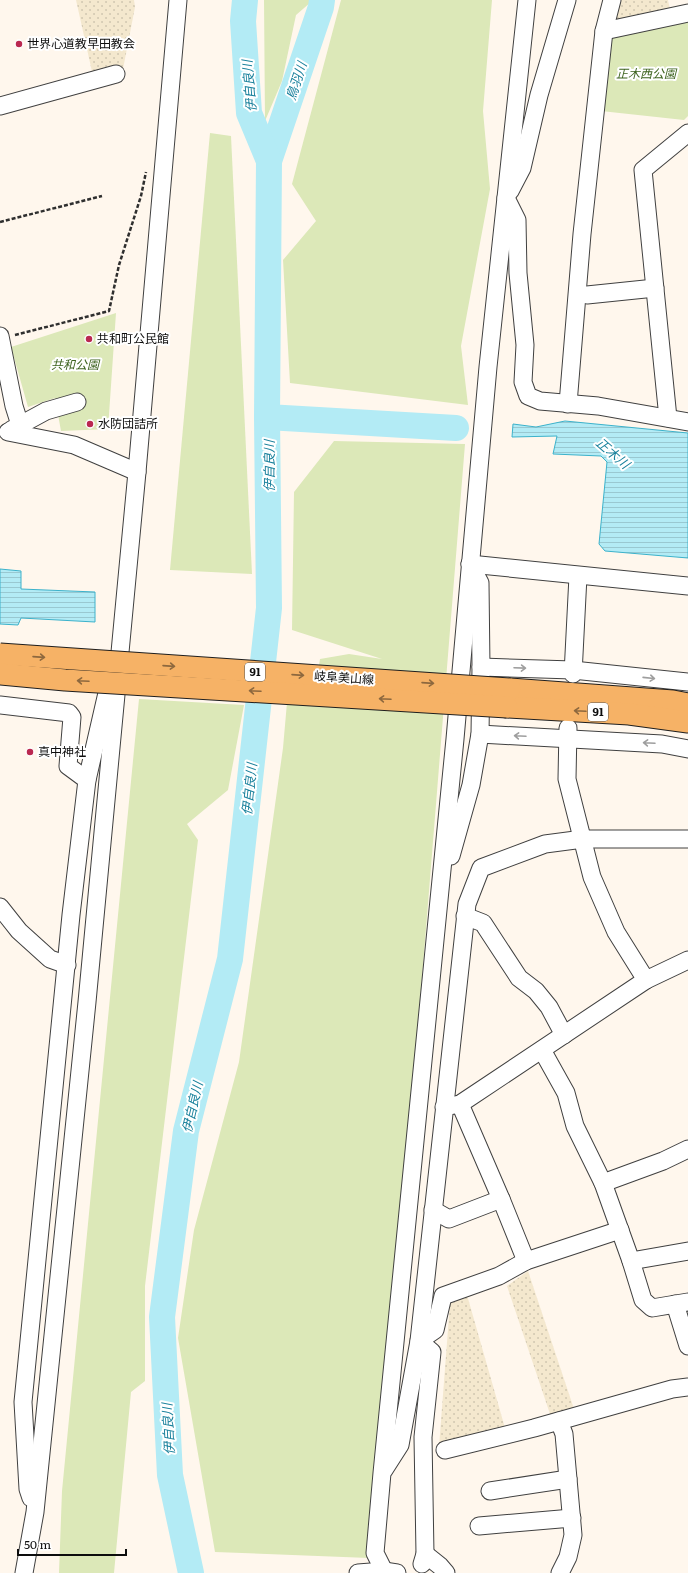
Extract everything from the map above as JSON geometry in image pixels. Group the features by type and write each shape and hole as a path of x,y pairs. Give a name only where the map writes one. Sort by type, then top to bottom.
{"main road":[{"name":"岐阜美山線","path":"0,654 508,698 688,722"},
{"name":"岐阜美山線","path":"0,674 65,680 508,698 673,701 688,704"}],"street":[{"path":"24,1573 35,1512 87,1002 137,472 178,0"},
{"path":"388,1572 375,1553 382,1473 506,198 527,0"},
{"path":"506,198 522,168 538,95 567,0"},
{"path":"568,404 582,234 604,31 612,0"},
{"path":"604,31 688,13"},
{"path":"0,106 116,74"},
{"path":"668,418 643,170 688,133"},
{"path":"506,198 517,220 518,273 525,345 523,382 528,396 540,401 598,406 688,422"},
{"path":"587,295 655,288"},
{"path":"0,338 14,406 9,431"},
{"path":"9,431 46,411 77,402"},
{"path":"9,431 74,445 137,472"},
{"path":"470,564 688,586"},
{"path":"441,878 453,852 471,785 480,734 480,583 470,564"},
{"path":"573,672 578,576"},
{"path":"481,667 573,672 688,682"},
{"path":"35,1512 28,1489 23,1402 72,908 87,780 108,693"},
{"path":"0,705 69,713 72,717 68,766 87,780"},
{"path":"480,734 568,734 662,744 688,749"},
{"path":"568,734 567,779 592,877 613,925 646,980"},
{"path":"382,1473 400,1445 419,1341 433,1210 452,1106 466,904 481,868 545,844 583,839 688,838"},
{"path":"0,907 19,931 50,959 67,965"},
{"path":"465,916 483,923 520,978 536,991 549,1007 564,1035"},
{"path":"452,1106 542,1050 646,980 688,960"},
{"path":"542,1050 566,1093 575,1126 603,1183 631,1261 642,1300 652,1308 682,1303 688,1346"},
{"path":"452,1106 501,1199 526,1261"},
{"path":"603,1183 663,1161 688,1149"},
{"path":"433,1210 449,1219 501,1199"},
{"path":"419,1341 435,1330 443,1296 499,1276 526,1261 620,1230"},
{"path":"631,1261 688,1251"},
{"path":"419,1341 432,1352 423,1437 423,1559 446,1573"},
{"path":"445,1450 534,1428 672,1389 688,1388"},
{"path":"559,1420 564,1434 573,1535 572,1546 560,1573"},
{"path":"490,1491 568,1479"},
{"path":"479,1526 572,1518"},
{"path":"358,1573 388,1572"}],"path":[{"path":"0,338 109,311 120,265 141,196 147,166"},
{"path":"0,222 102,196"}],"shaded area":[{"path":"76,0 134,0 135,7 123,69 93,76"},
{"path":"620,0 668,0 670,10 619,22 614,18"},
{"path":"528,1271 575,1412 551,1417 507,1286"},
{"path":"467,1295 505,1428 439,1447 450,1303"}],"green space":[{"path":"264,0 310,0 311,2 296,15 282,81 265,121"},
{"path":"341,0 492,0 483,111 490,189 461,346 468,405 290,383 283,260 316,221 292,184"},
{"name":"正木西公園","path":"688,20 688,116 684,120 601,111 611,38"},
{"path":"210,133 231,136 252,574 170,570"},
{"name":"共和公園","path":"116,313 108,429 61,431 55,398 28,407 11,347"},
{"path":"334,441 465,444 422,978 369,1558 215,1552 178,1338 194,1230 239,1062 283,748 288,691 314,697 320,659 349,654 382,659 292,630 294,492"},
{"path":"139,699 244,705 228,790 187,824 198,840 145,1286 145,1381 131,1392 114,1573 59,1573 62,1491"}],"water":[{"path":"565,421 688,433 688,558 605,551 599,544 607,462 601,456 553,454 557,436 512,437 513,424 536,427"},
{"path":"0,569 21,571 21,589 95,592 95,622 21,618 18,625 0,624"}],"waterway":[{"name":"伊自良川","path":"191,1573 170,1475 162,1317 186,1131 230,959 269,608 267,417 269,161 249,113 243,21 245,0"},
{"name":"鳥羽川","path":"269,161 321,7 322,0"},
{"name":"正木川","path":"267,417 456,428"}],"place":[{"name":"世界心道教早田教会","path":"19,44"},
{"name":"共和町公民館","path":"89,339"},
{"name":"水防団詰所","path":"90,424"},
{"name":"真中神社","path":"30,752"}]}
